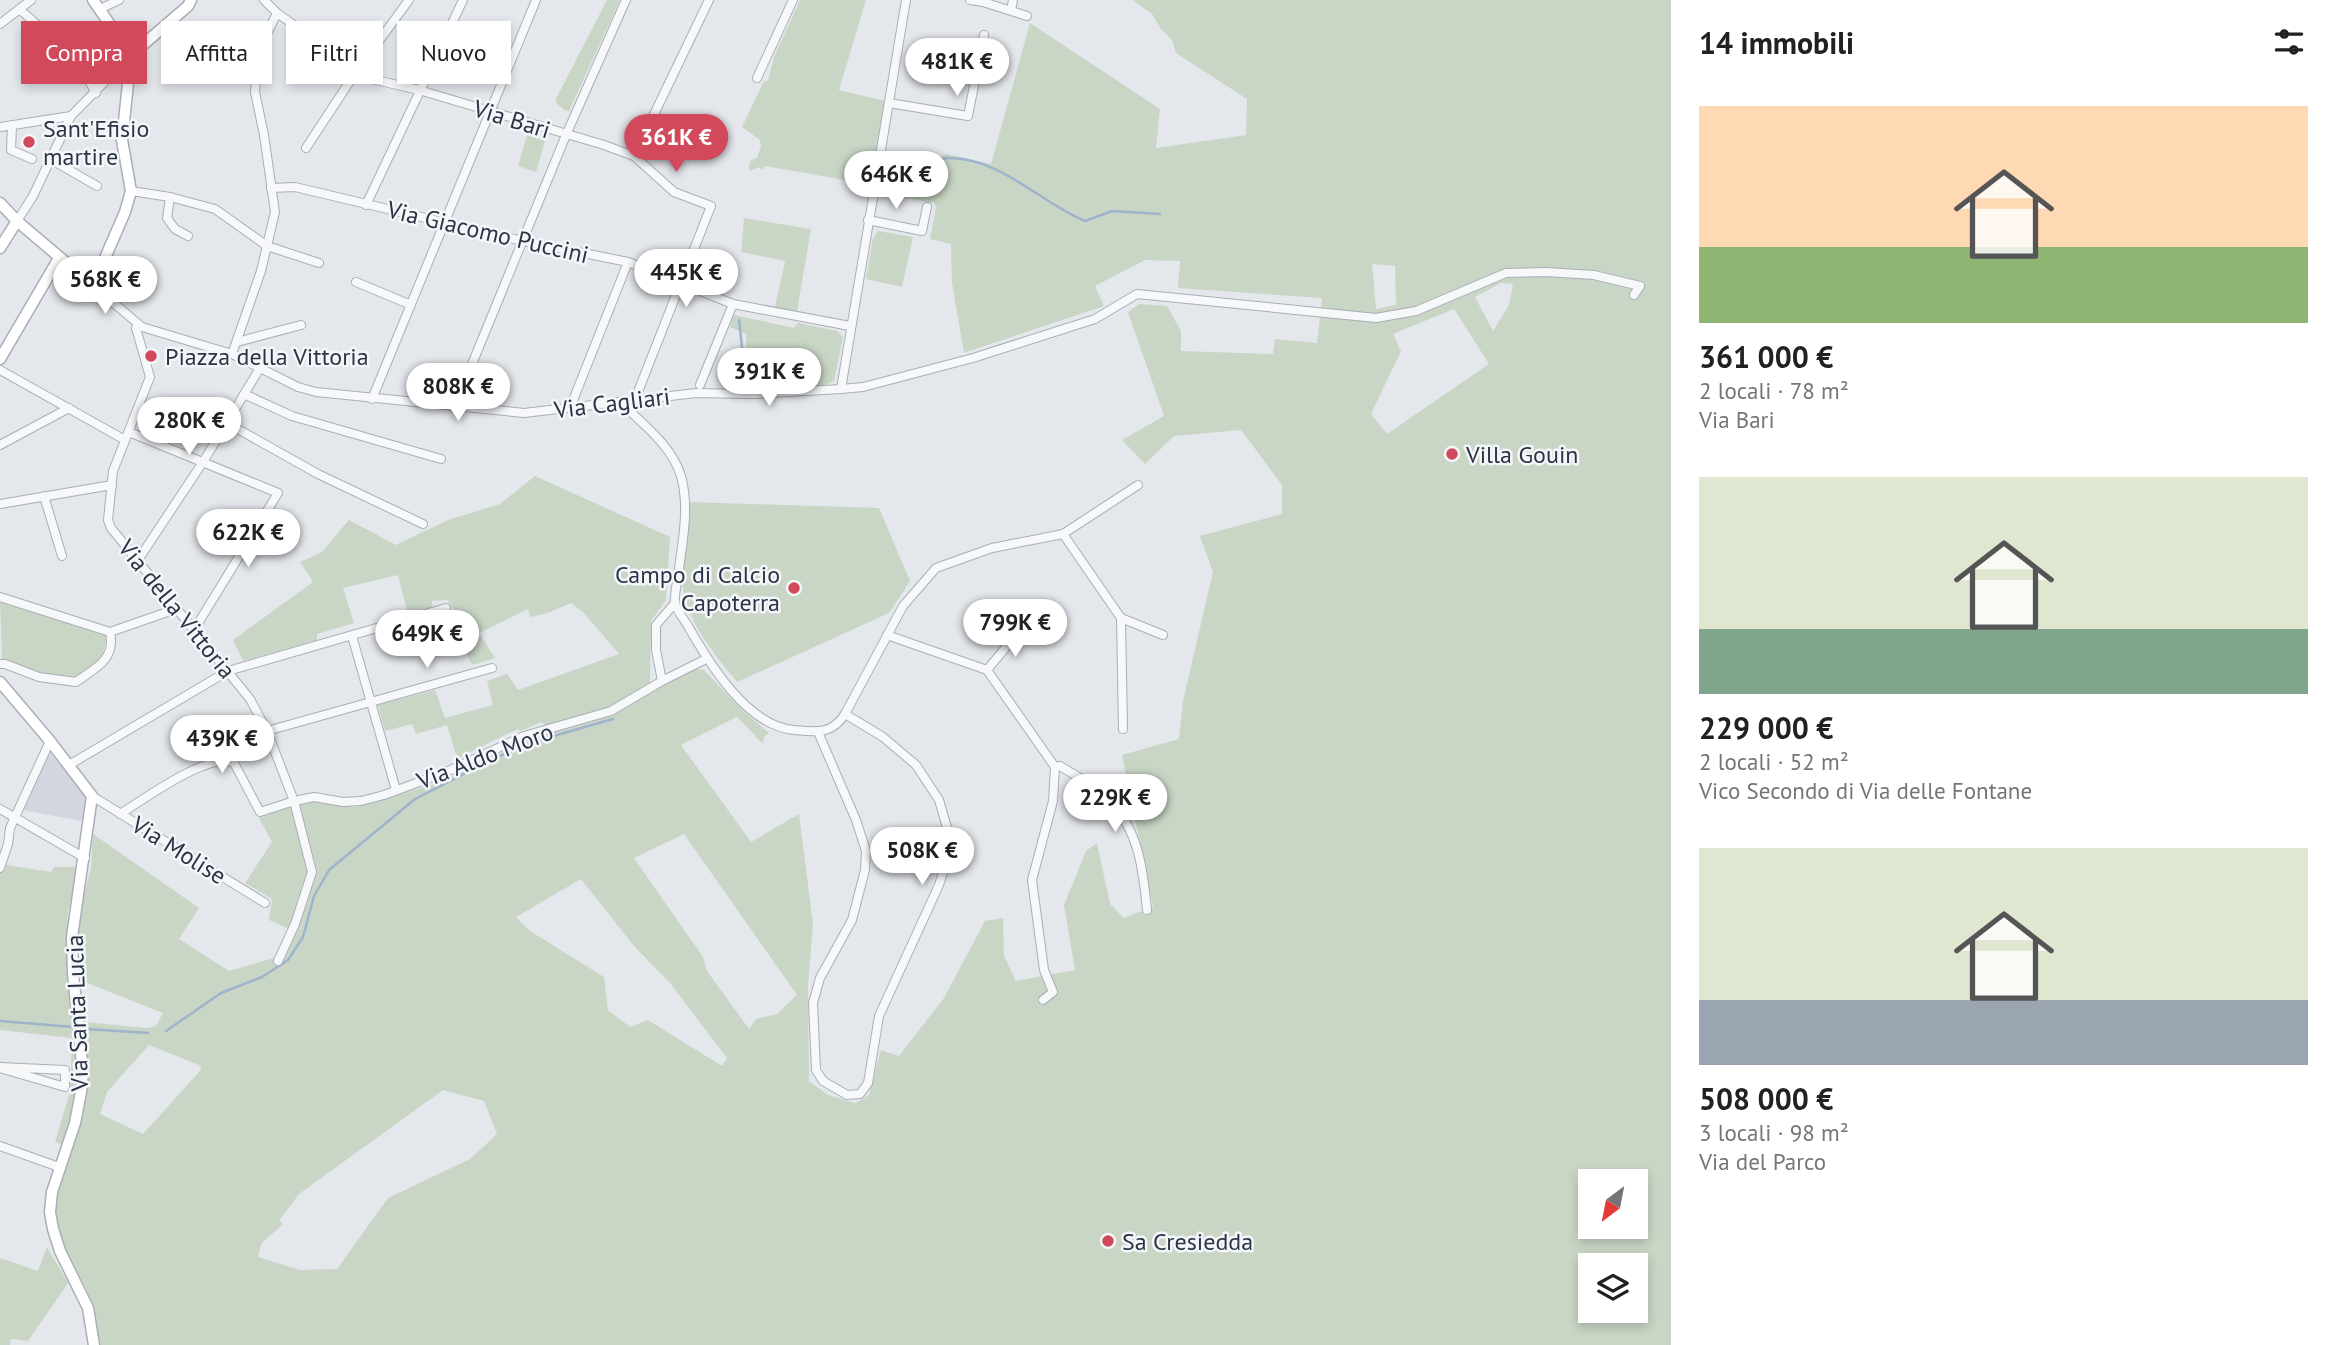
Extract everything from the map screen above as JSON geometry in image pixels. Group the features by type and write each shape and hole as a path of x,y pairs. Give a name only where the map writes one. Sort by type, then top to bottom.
{"street":[{"path":"0,24 31,0"},
{"path":"108,21 96,4 119,0"},
{"name":"Via Bari","path":"264,0 288,21"},
{"path":"383,35 409,0"},
{"path":"366,205 463,0"},
{"path":"372,399 536,0"},
{"path":"454,408 566,135 626,0"},
{"path":"634,156 709,0"},
{"path":"757,78 793,0"},
{"path":"841,389 906,0"},
{"path":"970,0 984,1 1027,16"},
{"path":"1011,10 1013,0"},
{"path":"147,41 192,2"},
{"path":"19,9 75,57 96,93"},
{"path":"232,354 261,271 275,212 255,92 258,52 277,13"},
{"path":"888,103 968,116 984,35"},
{"name":"Via Bari","path":"383,82 419,90 634,156 674,191 711,205 681,282"},
{"path":"0,246 33,195 71,116 104,84"},
{"path":"90,283 105,258 131,191 122,139 128,84"},
{"path":"306,148 348,84"},
{"path":"0,127 71,116"},
{"path":"12,125 11,150 32,159"},
{"path":"50,159 97,186"},
{"path":"274,206 285,187"},
{"name":"Via Giacomo Puccini","path":"271,188 295,187 444,223 628,262 733,304 850,326"},
{"path":"131,191 170,197 215,209 267,246 319,263"},
{"path":"170,197 167,218 175,229 188,236"},
{"name":"Via Cagliari","path":"0,203 17,221 138,325 155,333 232,354 298,387 316,393 524,413 621,403 698,389 754,394 863,387 973,358 1095,319 1137,294 1376,318 1416,311 1506,273 1594,275 1640,286 1634,295"},
{"path":"868,220 922,231 927,207"},
{"path":"0,359 59,258"},
{"path":"570,408 628,262"},
{"path":"356,282 411,304"},
{"path":"634,401 681,282"},
{"path":"698,389 733,304"},
{"name":"Via della Vittoria","path":"138,325 136,328 150,377 113,471 108,520 111,528 250,699 267,731 294,801 312,872 295,924 278,961"},
{"path":"237,342 300,325"},
{"path":"138,560 203,463 260,368"},
{"path":"0,370 127,436 278,493 194,630"},
{"path":"244,394 292,416 441,459"},
{"path":"621,403 670,453 680,474 686,499 675,603 656,625 656,650 662,681"},
{"path":"0,445 69,408"},
{"path":"227,424 318,474 423,524"},
{"path":"0,504 112,485"},
{"path":"675,603 706,659 737,696 766,722 777,727 818,732 831,729 845,714 903,606 936,568 992,548 1063,534 1138,485"},
{"path":"44,496 62,556"},
{"path":"1063,534 1121,618 1163,635"},
{"path":"0,597 110,632 176,609"},
{"path":"69,765 228,671 446,608"},
{"path":"1121,618 1123,729"},
{"path":"0,664 38,677 76,682 103,665 112,639 110,632"},
{"path":"987,670 1012,640 1034,634"},
{"path":"887,635 987,670 1055,767 1053,801 1032,880 1045,970 1052,992 1043,1000"},
{"path":"352,636 396,790"},
{"name":"Via Aldo Moro","path":"120,814 198,767 222,760 234,763 260,812 314,797 361,802 446,772 524,736 611,711 706,659"},
{"path":"267,731 492,668"},
{"path":"0,673 3,685 92,796"},
{"path":"818,732 856,820 866,851 865,870 852,920 820,978 813,1003 816,1070 824,1081 847,1095 860,1094 868,1083 879,1016 939,885 951,845 939,800 916,765 883,737 845,714"},
{"path":"0,868 14,818 50,741"},
{"path":"1055,767 1060,765 1108,798 1126,821 1142,861 1147,910"},
{"name":"Via Molise","path":"92,796 265,903"},
{"name":"Via Santa Lucia","path":"92,796 72,937 83,1073 75,1123 58,1167 50,1212 60,1251 88,1308 94,1345"},
{"path":"0,809 85,858"},
{"path":"0,1067 65,1070 65,1087 0,1067"},
{"path":"0,1147 58,1167"}],"shaded area":[{"path":"49,752 86,796 82,821 22,810"}],"green space":[{"path":"607,0 620,0 569,111 566,111 556,103 556,99"},
{"path":"800,0 866,0 839,90 885,101 868,191 862,193 862,183 765,166 762,170 759,167 750,171 751,160 757,158 761,146 760,140 742,127 764,81 768,81 774,57"},
{"path":"1133,0 1671,0 1671,1345 99,1345 88,1293 63,1246 55,1215 57,1189 85,1102 83,1022 148,1028 156,1026 163,1013 77,979 80,911 91,868 93,834 199,908 179,939 229,971 277,957 296,932 269,920 272,899 245,883 272,842 259,818 310,800 356,807 441,782 528,740 614,715 687,671 694,668 704,670 739,707 769,733 764,737 763,744 737,717 681,745 751,842 799,814 813,924 808,985 809,1081 828,1095 855,1103 869,1095 881,1050 899,1056 944,998 985,921 1003,918 1004,956 1016,981 1075,970 1064,905 1086,851 1097,843 1110,904 1124,918 1153,907 1122,755 1179,739 1183,701 1213,572 1200,536 1282,514 1282,485 1241,430 1174,436 1145,464 1122,440 1164,416 1128,312 1139,304 1167,306 1181,331 1181,351 1273,354 1275,339 1317,343 1322,298 1178,288 1180,261 1145,260 1095,286 1104,306 964,353 952,283 951,244 930,239 936,207 934,203 879,193 883,178 946,154 991,164 1030,23 1160,109 1156,148 1246,135 1247,99 1176,53 1172,40 1152,14","holes":["1372,264 1395,266 1396,305 1376,309","1501,283 1513,284 1509,305 1493,331 1475,297","1454,309 1489,364 1387,434 1371,414 1401,351 1393,334","684,834 797,995 777,1014 756,1019 749,1029 707,971 703,957 634,858","581,879 634,946 670,983 727,1058 722,1066 648,1020 630,1027 608,1010 604,977 530,931 516,917","149,1045 201,1066 200,1071 143,1134 100,1114 107,1092","443,1090 484,1101 497,1134 470,1159 388,1198 337,1269 300,1270 258,1257 261,1244 283,1224 279,1221 299,1194"]},
{"path":"527,135 545,141 536,172 518,166"},
{"path":"744,218 811,229 797,311 775,307 785,261 741,252"},
{"path":"878,231 913,237 902,287 866,279 873,238"},
{"path":"734,315 794,328 798,323 837,331 843,337 834,381 823,386 748,390 746,334 730,327"},
{"path":"535,476 670,537 666,600 651,621 650,684 608,709 546,725 541,722 521,731 518,729 462,756 458,761 447,725 416,734 412,724 385,731 378,705 435,690 445,718 493,705 487,681 507,674 518,690 619,654 583,612 571,603 530,617 528,609 479,633 495,658 472,665 460,639 474,635 447,600 432,601 432,607 408,614 398,575 343,588 354,623 317,634 317,640 243,661 233,640 313,582 300,562 322,552 349,520 396,545 448,520 500,504"},
{"name":"Campo di Calcio Capoterra","path":"688,502 879,508 910,581 889,613 737,682 701,634 684,593 682,572"},
{"path":"0,600 104,633 107,637 101,660 76,677 34,673 2,659"},
{"path":"0,864 51,872 54,867 79,867 68,912 66,942 78,1080 75,1110 63,1145 55,1142 70,1092 72,1038 0,1030"},
{"path":"47,1247 68,1283 28,1341 11,1339 10,1345 0,1345 0,1258 38,1271"}],"waterway":[{"path":"888,181 942,159 967,160 1002,172 1085,221 1112,211 1160,214"},
{"path":"739,320 742,347"},
{"path":"166,1031 221,993 262,977 288,960 303,937 314,896 329,870 415,799 499,756 550,737 613,719"},
{"path":"0,1021 73,1027"},
{"path":"86,1029 148,1033"}],"place":[{"name":"Sant'Efisio martire","path":"29,142"},
{"name":"Piazza della Vittoria","path":"151,356"},
{"name":"Villa Gouin","path":"1452,454"},
{"name":"Campo di Calcio Capoterra","path":"794,588"},
{"name":"Sa Cresiedda","path":"1108,1241"}]}
